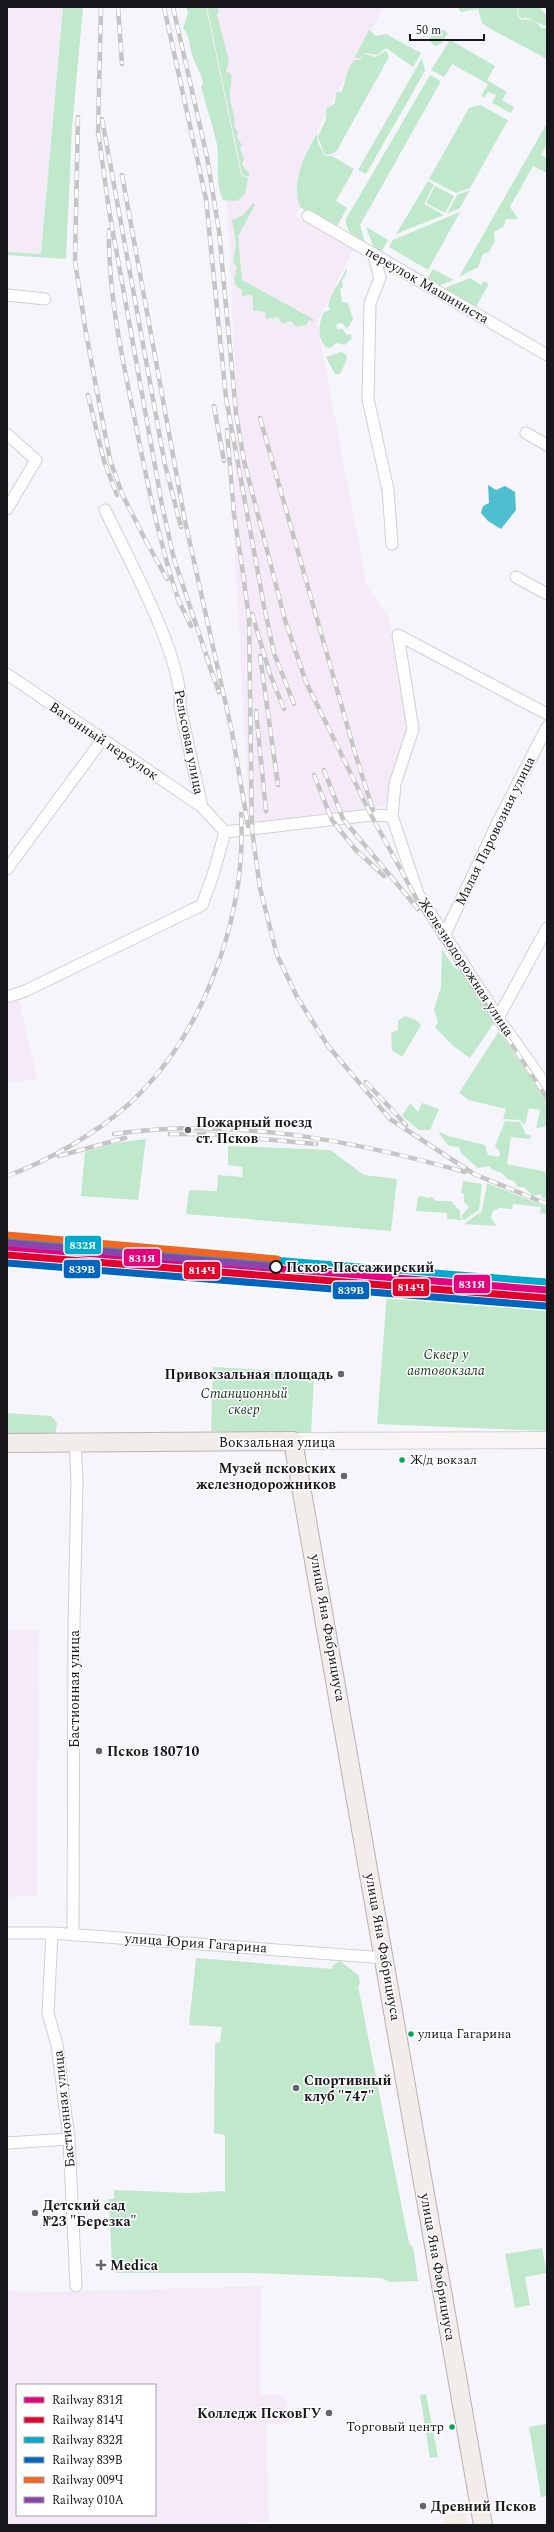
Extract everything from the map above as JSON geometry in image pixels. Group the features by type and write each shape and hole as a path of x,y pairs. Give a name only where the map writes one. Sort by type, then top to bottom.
{"main road":[{"name":"Вокзальная улица","path":"7,1443 547,1440"},
{"name":"улица Яна Фабрициуса","path":"294,1441 483,2525"}],"street":[{"name":"переулок Машиниста","path":"308,216 547,355"},
{"path":"372,253 380,278 370,303 368,399 388,490 392,544"},
{"path":"7,295 45,299"},
{"path":"526,433 547,445"},
{"path":"7,434 36,460 7,510"},
{"name":"Рельсовая улица","path":"105,510 164,635 181,693 180,707 202,807 225,832"},
{"path":"516,577 547,594"},
{"path":"7,997 32,987 202,905 213,875 225,832 371,815 392,816 395,784 413,729 398,635 547,714"},
{"name":"Вагонный переулок","path":"7,674 202,807"},
{"name":"Малая Паровозная улица","path":"444,936 498,822 547,727"},
{"path":"7,869 102,740"},
{"name":"Железнодорожная улица","path":"392,816 418,894 498,1018 547,1087"},
{"path":"498,1018 547,928"},
{"name":"Бастионная улица","path":"73,1935 74,1625 77,1479 75,1443"},
{"name":"улица Юрия Гагарина","path":"7,1933 52,1933 385,1958"},
{"name":"Бастионная улица","path":"52,1933 48,2013 57,2045 69,2140 76,2286"},
{"path":"7,2143 69,2140"}],"shaded area":[{"path":"7,7 63,7 41,254 7,252"},
{"path":"191,7 384,7 304,154 301,205 295,216 354,248 317,323 367,586 389,619 410,736 389,788 388,804 327,821 249,821 234,530 237,410 226,179"},
{"path":"19,1000 37,1078 18,1083 7,1082 7,1004"},
{"path":"7,1630 39,1630 37,1896 7,1897"},
{"path":"261,2286 260,2395 284,2395 292,2423 266,2424 269,2522 251,2522 251,2525 7,2525 7,2291 58,2292"},
{"path":"466,2513 468,2525 445,2524 443,2515"}],"green space":[{"path":"63,7 83,7 72,128 66,259 7,255 7,252 41,254"},
{"path":"186,7 206,7 241,175 248,178 245,194 237,201 223,200 220,192 218,179 218,152 214,130 201,86 203,84 202,80 193,58 190,42 183,28 188,13"},
{"path":"207,7 217,7 219,11 217,15 229,61 226,71 231,74 230,100 235,119 234,126 238,131 237,137 242,145 240,149 244,158 242,165 249,173 249,177 242,174"},
{"path":"458,7 502,7 505,9 506,7 518,7 517,14 521,20 530,20 535,22 541,28 547,28 547,59 482,23 478,9 461,12"},
{"path":"519,7 539,7 547,16 547,27 526,17 522,19 518,14"},
{"path":"436,26 448,33 441,44 435,46 429,40"},
{"path":"369,30 376,36 386,34 421,53 413,67 386,48 377,55 366,53 359,59 355,57"},
{"path":"450,40 495,66 487,80 507,92 502,100 514,107 511,113 492,103 496,95 488,92 484,98 481,96 488,84 452,64 444,77 431,70"},
{"path":"386,50 389,57 336,152 327,155 324,153 318,137 326,119 326,109 335,103 336,93 342,91 351,64 354,60 360,60 365,54 376,57"},
{"path":"422,58 425,71 366,174 358,170"},
{"path":"430,75 441,81 360,225 365,243 349,231 346,224 346,219"},
{"path":"480,105 508,120 470,188 456,193 429,179 469,108"},
{"path":"547,123 547,144 541,155 547,158 547,173 533,166 510,207 518,219 506,219 504,226 494,232 495,241 489,252 483,254 478,267 459,277"},
{"path":"317,133 318,143 325,156 332,156 354,169 336,201 347,208 336,228 300,207 298,197 297,188 300,169"},
{"path":"428,181 434,185 424,204 444,215 396,234"},
{"path":"435,186 454,196 445,213 426,203"},
{"path":"470,190 460,208 447,214 457,195"},
{"path":"253,203 255,205 238,236 242,280 313,319 313,322 309,320 306,325 296,327 291,321 282,324 278,317 266,319 265,312 253,310 253,298 251,295 242,296 242,290 236,286 234,279 237,267 233,262 236,243 232,220 243,215"},
{"path":"460,212 428,270 389,247 393,240"},
{"path":"366,227 388,240 380,254 375,251"},
{"path":"346,268 347,272 342,281 343,287 340,289 342,302 348,303 353,319 347,329 342,323 336,324 337,329 342,329 347,335 351,334 352,338 345,345 336,343 330,348 326,347 321,339 319,330 321,320 324,312 330,310 328,306 329,301"},
{"path":"433,269 454,280 435,287 426,281"},
{"path":"470,278 481,285 484,281 489,284 474,310 440,290"},
{"path":"341,352 346,354 347,359 340,374 335,374 326,357"},
{"path":"442,949 453,966 460,971 494,1023 470,1058 452,1045 435,1027 438,1022 434,1009 441,987"},
{"path":"405,1016 416,1020 421,1025 402,1057 392,1050 391,1033 398,1030 398,1021"},
{"path":"499,1031 547,1101 547,1123 545,1127 536,1128 540,1110 529,1108 525,1125 519,1120 503,1119 506,1109 469,1100 459,1093"},
{"path":"410,1103 418,1112 422,1103 439,1109 430,1130 419,1130 402,1116"},
{"path":"505,1121 520,1122 526,1134 531,1136 530,1139 511,1137 507,1164 547,1172 547,1200 542,1198 541,1194 533,1196 524,1187 518,1187 514,1181 507,1179 502,1173 491,1169 490,1166 478,1168 461,1153 459,1147 449,1146 439,1134 440,1132 448,1136 485,1145 488,1155 499,1157 500,1152 495,1146"},
{"path":"146,1139 138,1200 81,1196 85,1152 116,1143"},
{"path":"228,1146 330,1150 364,1175 397,1179 391,1231 186,1214 189,1190 217,1191 218,1175 242,1177 243,1167 228,1165"},
{"path":"463,1181 482,1184 479,1210 464,1220 461,1216 469,1207 464,1202 464,1194 461,1193"},
{"path":"487,1183 547,1207 547,1214 540,1213 541,1207 513,1204 512,1209 499,1208 493,1211 491,1217 496,1226 464,1224 482,1211"},
{"path":"421,1196 428,1198 432,1197 436,1201 451,1201 460,1211 460,1217 463,1220 447,1219 447,1213 416,1211 418,1197"},
{"name":"Сквер у автовокзала","path":"387,1292 547,1307 547,1431 377,1424"},
{"name":"Станционный сквер","path":"213,1367 314,1373 311,1435 211,1431"},
{"path":"7,1413 51,1416 57,1423 55,1435 7,1436"},
{"name":"Спортивный клуб \"747\"","path":"196,1958 332,1969 333,1965 340,1961 359,1976 360,1984 358,1986 409,2243 413,2248 418,2281 390,2282 381,2278 252,2273 117,2273 112,2269 109,2199 114,2199 114,2190 190,2193 225,2191 225,2135 214,2133 215,2043 220,2042 222,2027 189,2025"},
{"path":"542,2248 547,2273 525,2277 530,2305 515,2308 505,2254"},
{"path":"426,2394 438,2457 430,2458 420,2395"},
{"path":"546,2424 547,2496 541,2497 529,2427"}],"water":[{"path":"488,485 496,490 505,486 515,492 516,510 501,529 488,521 481,513 483,506 489,503"}],"railway":[{"path":"101,7 98,131 109,210 162,505 174,559 208,660"},
{"path":"118,7 122,64"},
{"path":"164,7 206,199 226,398 264,606 274,653 294,704"},
{"path":"173,7 207,157 219,231 236,413 244,461 285,620 306,682 371,815 420,905 547,1098"},
{"path":"78,117 75,261 86,333 110,460 123,496 148,545"},
{"path":"102,119 165,465 181,527"},
{"path":"122,175 185,521 232,732 248,826"},
{"path":"109,230 109,253 113,299 124,366 153,507 179,602"},
{"path":"88,395 104,461 117,495"},
{"path":"214,406 224,461"},
{"path":"260,418 355,753 373,810"},
{"path":"227,430 234,514 244,579"},
{"path":"146,541 167,579"},
{"path":"243,573 249,619 252,830 260,888 277,955 297,997 328,1046 390,1119 474,1174 547,1204"},
{"path":"177,597 191,626"},
{"path":"252,614 270,674 284,709"},
{"path":"206,656 219,692"},
{"path":"260,656 278,785"},
{"path":"256,711 266,811"},
{"path":"324,770 343,819 418,909"},
{"path":"314,775 332,820 355,849 384,876"},
{"path":"7,1176 23,1170 55,1154 87,1136 116,1115 156,1076 179,1044 199,1009 215,971 228,932 237,892 241,853 241,814"},
{"path":"366,1082 406,1125"},
{"path":"114,1134 158,1129 202,1128 246,1130 335,1141 422,1160 465,1172"},
{"path":"170,1134 209,1134 316,1144"},
{"path":"59,1156 125,1138"},
{"path":"277,1259 547,1281"}],"rail line":[{"name":"009Ч","path":"7,1235 277,1259"},
{"name":"832Я","path":"8,1239 547,1282"},
{"name":"010А","path":"7,1243 276,1267"},
{"name":"831Я","path":"7,1247 547,1290"},
{"name":"814Ч","path":"7,1255 546,1298"},
{"name":"839В","path":"7,1263 546,1306"}],"place":[{"name":"Пожарный поезд ст. Псков","path":"188,1130"},
{"name":"Псков-Пассажирский","path":"276,1267"},
{"name":"Привокзальная площадь","path":"341,1374"},
{"name":"Ж/д вокзал","path":"402,1460"},
{"name":"Музей псковских железнодорожников","path":"344,1476"},
{"name":"Псков 180710","path":"99,1751"},
{"name":"улица Гагарина","path":"411,2034"},
{"name":"Спортивный клуб \"747\"","path":"296,2088"},
{"name":"Детский сад №23 \"Березка\"","path":"35,2213"},
{"name":"Medica","path":"101,2265"},
{"name":"Колледж ПсковГУ","path":"329,2413"},
{"name":"Торговый центр","path":"452,2427"},
{"name":"Древний Псков","path":"423,2506"}]}
